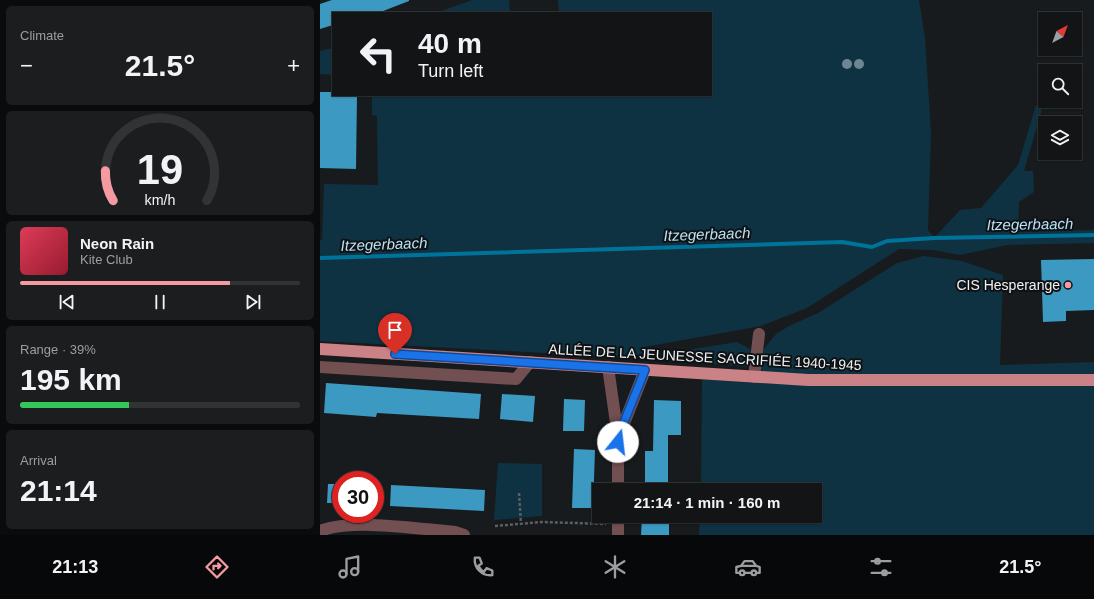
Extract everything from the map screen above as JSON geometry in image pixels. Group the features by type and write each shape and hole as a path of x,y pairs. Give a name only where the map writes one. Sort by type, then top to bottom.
{"main road":[{"name":"ALLÉE DE LA JEUNESSE SACRIFIÉE 1940-1945","path":"320,349 808,380 1094,380"}],"street":[{"path":"754,377 759,334"},
{"name":"ALLÉE DE LA JEUNESSE SACRIFIÉE 1940-1945","path":"320,366 516,379 530,362"},
{"path":"608,367 618,437 618,483"},
{"path":"618,437 645,370"},
{"path":"618,523 618,535"},
{"path":"320,531 332,526 353,525 455,532 464,535"}],"path":[{"path":"519,493 521,524"},
{"path":"495,526 542,522 607,524"}],"shaded area":[{"path":"472,0 509,0 510,12 439,12"},
{"path":"558,0 919,0 925,38 931,133 928,230 934,238 960,210 981,208 1018,165 1036,105 1038,105 1038,108 1042,108 1040,116 1038,116 1038,123 1024,171 1033,171 1034,192 1019,202 1018,232 1094,230 1094,243 1007,245 960,255 933,250 899,249 807,308 761,326 644,347 641,358 320,341 320,240 322,240 324,184 378,185 377,116 372,115 372,96 712,96 712,12 559,12"},
{"path":"332,48 332,75 320,74 320,51"},
{"path":"924,256 962,261 1003,275 1000,365 1094,362 1094,535 699,535 700,523 822,523 822,483 701,483 702,379 758,383 759,355 776,334 789,326 818,313 897,263"},
{"path":"737,342 750,349 751,356 748,367 659,359 662,354"},
{"path":"498,463 542,464 542,516 494,520"}],"building":[{"path":"332,0 409,0 381,12 332,12 332,25 320,29 320,4"},
{"path":"320,92 332,92 332,96 357,96 356,169 320,168"},
{"name":"CIS Hesperange","path":"1094,259 1094,310 1066,311 1066,321 1043,322 1041,260"},
{"path":"326,383 481,394 479,419 377,413 376,417 324,413"},
{"path":"502,394 535,396 533,422 500,419"},
{"path":"564,399 585,400 584,431 563,431"},
{"path":"654,400 681,401 681,435 668,435 668,483 645,483 645,451 653,451"},
{"path":"574,449 595,450 594,483 592,483 592,508 572,508"},
{"path":"328,484 332,484 332,503 327,503"},
{"path":"391,485 485,490 484,511 390,506"},
{"path":"642,523 669,523 669,535 641,535"}],"waterway":[{"name":"Itzegerbaach","path":"320,258 842,242 872,247 887,241 934,238 1094,235"}],"place":[{"name":"CIS Hesperange","path":"1068,285"}],"route":[{"path":"395,354 645,370 618,437 618,442"}]}
